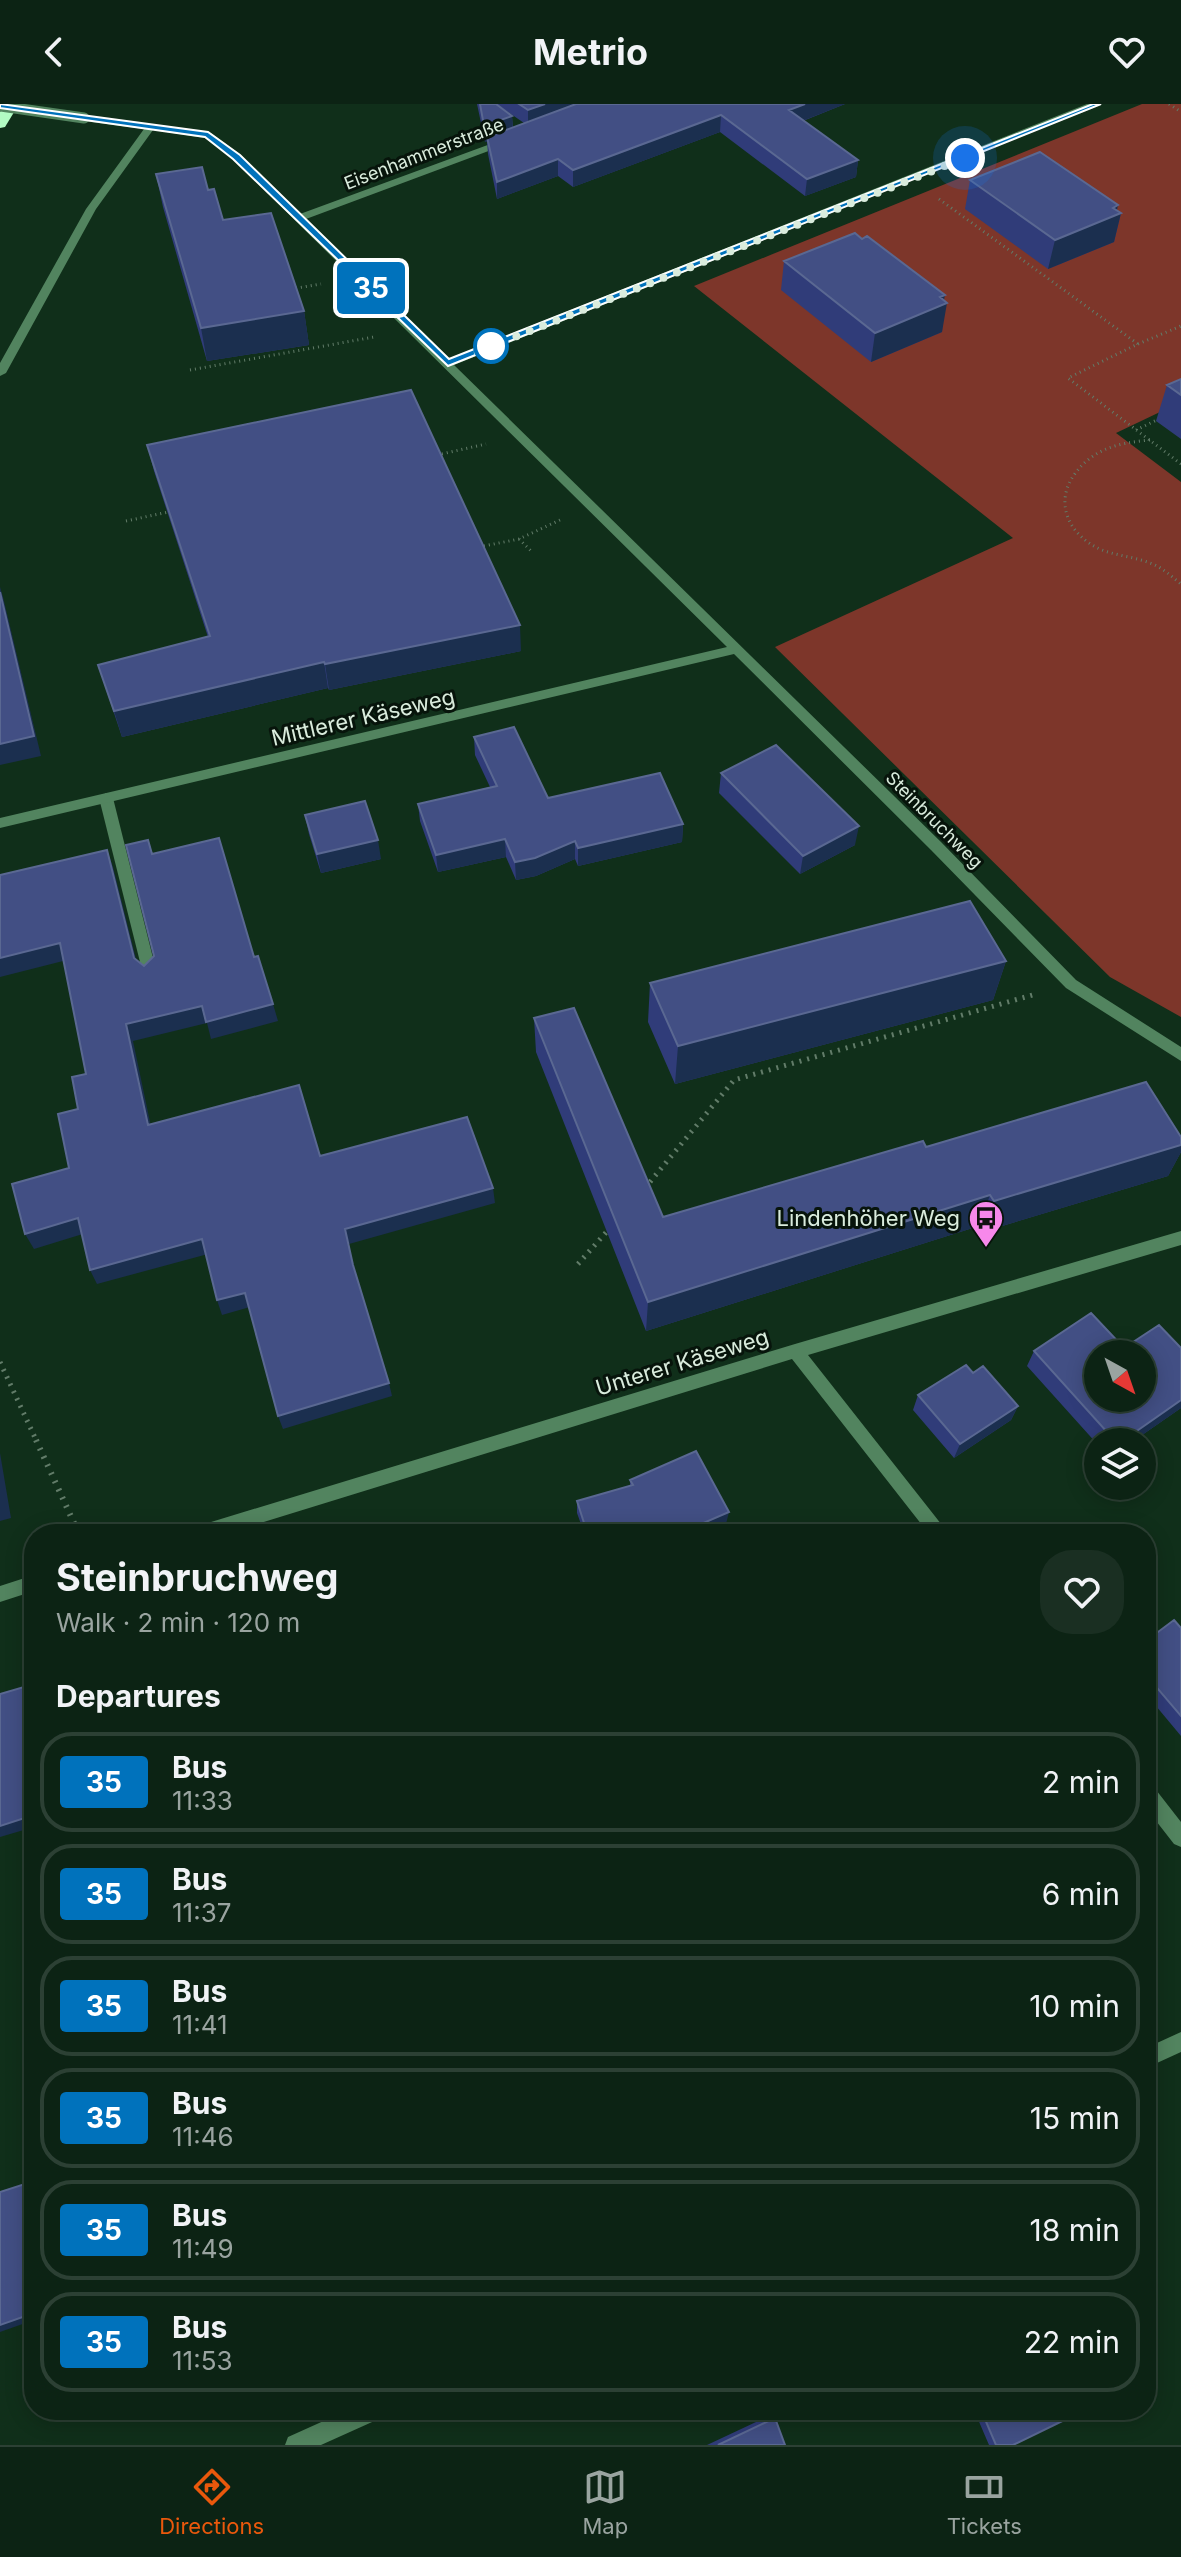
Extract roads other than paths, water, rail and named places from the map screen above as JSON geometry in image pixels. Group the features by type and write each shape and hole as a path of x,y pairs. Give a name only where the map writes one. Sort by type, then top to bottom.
{"highway":[{"path":"0,124 12,104"}],"street":[{"path":"448,363 1096,104"},
{"name":"Steinbruchweg","path":"0,106 208,135 237,157 936,846 1071,984 1181,1055"},
{"path":"0,373 91,209 150,127"},
{"name":"Eisenhammerstraße","path":"298,218 512,139"},
{"name":"Mittlerer Käseweg","path":"0,823 734,650"},
{"path":"106,798 150,974"},
{"name":"Unterer Käseweg","path":"231,1524 795,1351 1181,1238"},
{"path":"795,1351 932,1524"},
{"path":"0,1594 24,1586"},
{"path":"1156,1806 1181,1837"},
{"path":"1156,2053 1181,2042"},
{"path":"296,2445 351,2420"}],"place":[{"name":"Lindenhöher Weg","path":"986,1249"}]}
